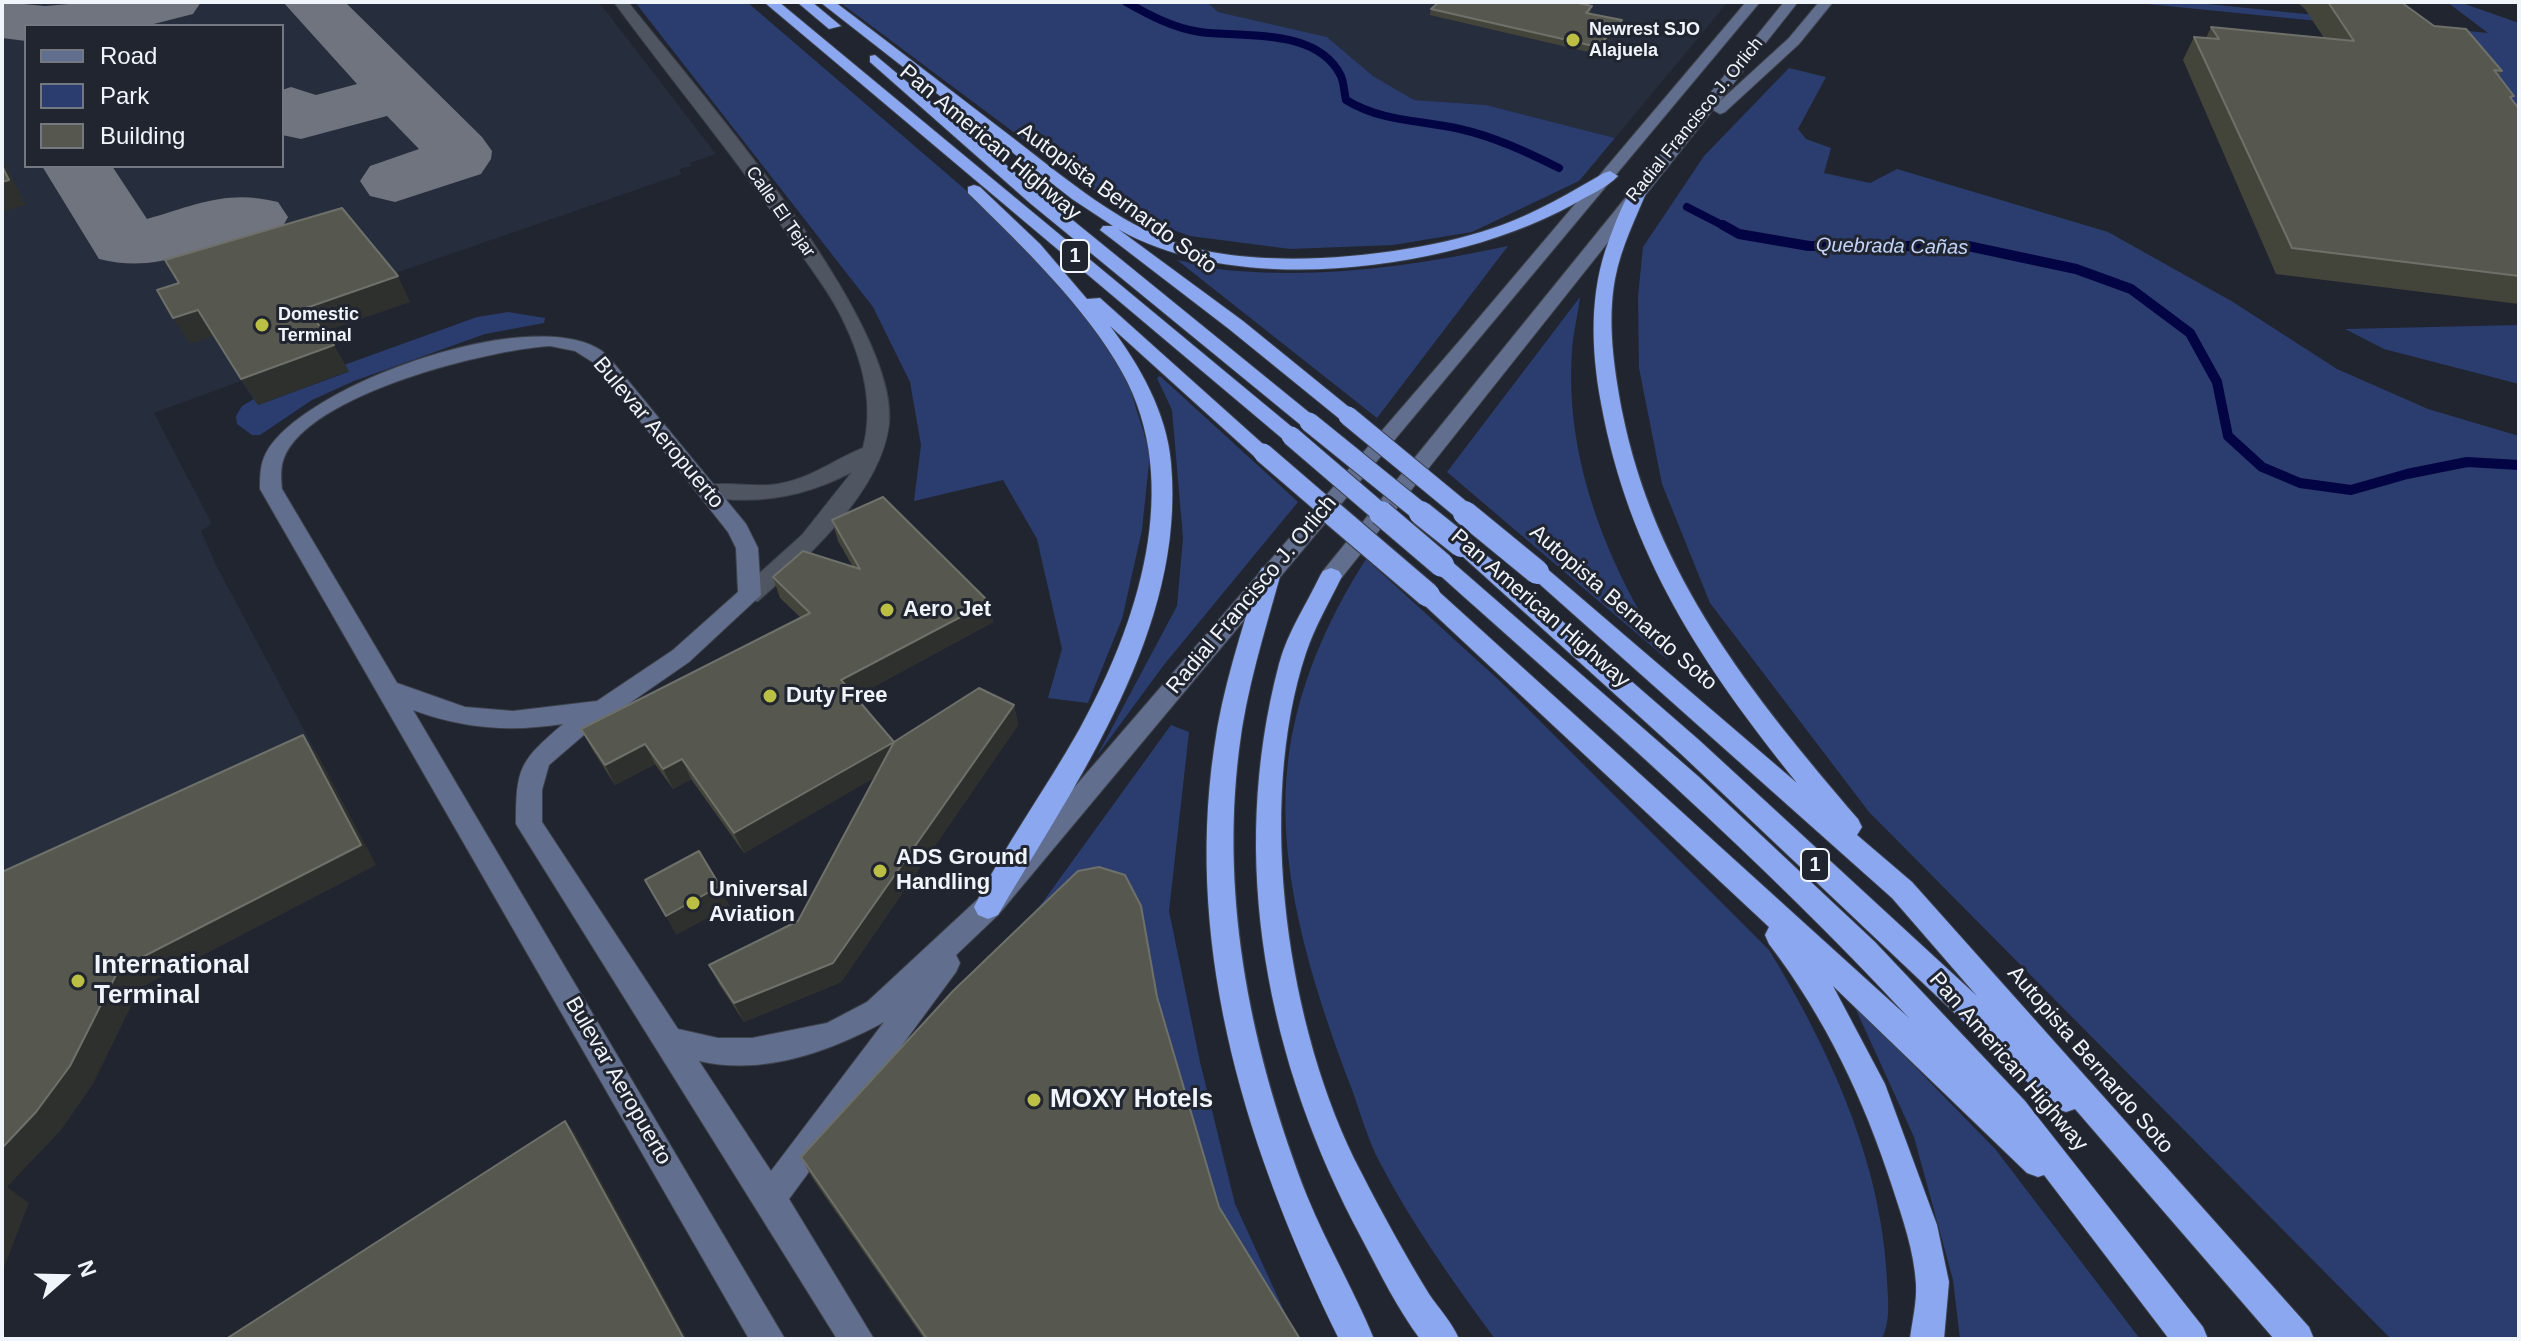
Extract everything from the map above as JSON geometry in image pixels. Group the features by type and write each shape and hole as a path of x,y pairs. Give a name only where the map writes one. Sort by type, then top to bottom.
{"highway":[{"name":"Pan American Highway","path":"771,2 1291,436 1452,555 1865,951 2014,1111 2191,1339"},
{"name":"Autopista Bernardo Soto","path":"804,2 887,68 1236,325 1537,572 1902,890 2164,1190"},
{"path":"827,2 1078,196 1121,224 1186,252 1247,260 1290,261 1375,259 1418,253 1506,230 1610,176"},
{"name":"Autopista Bernardo Soto","path":"887,68 1037,200 1309,422 1452,555 1690,747 2164,1190"},
{"name":"1","path":"859,76 1021,237 1428,595 1919,1047 2111,1233"},
{"path":"1640,188 1609,267 1603,348 1614,434 1639,512 1665,574 1739,693 1902,890"},
{"path":"988,907 1110,695 1138,632 1154,575 1163,513 1163,473 1156,433 1143,394 1122,354 1021,237"},
{"path":"1270,573 1226,750 1220,868 1230,986 1255,1099 1298,1215 1357,1339"},
{"path":"1331,576 1291,661 1272,750 1266,853 1274,937 1292,1026 1319,1111 1360,1208 1442,1339"},
{"path":"1725,868 1813,976 1860,1057 1899,1157 1925,1238 1933,1296 1927,1339"},
{"name":"1","path":"2164,1190 2297,1339"}],"main road":[{"name":"Radial Francisco J. Orlich","path":"670,1041 718,1052 752,1052 832,1035 877,1011 988,907 1610,176 1753,2"},
{"name":"Radial Francisco J. Orlich","path":"1331,576 1791,2"},
{"path":"1662,162 1794,41 1826,2"},
{"name":"Bulevar Aeropuerto","path":"750,595 747,548 738,529 594,352 554,339 522,341 458,356 389,379 330,404 307,418 277,452 270,468 271,489 768,1339"},
{"path":"750,595 681,656 555,742 538,760 529,790 529,824 857,1339"},
{"path":"388,689 430,710 483,721 545,720 608,706"},
{"path":"770,1198 988,907"}],"street":[{"name":"Calle El Tejar","path":"621,2 774,199 851,317 873,379 879,422 872,449 828,521 794,558 750,595"},
{"path":"707,490 750,496 798,489 840,472 872,449"}],"shaded area":[{"path":"2,2 599,2 716,154 679,169 682,174 390,275 410,302 321,333 349,371 257,405 241,381 154,413 212,524 201,531 215,563 376,865 2,1060"},
{"path":"1207,2 1728,2 1615,138 1486,105 1414,100 1373,76 1327,37 1218,12"}],"green space":[{"path":"635,2 747,2 1046,259 1098,322 1127,379 1150,453 1142,530 1122,619 1088,703 1048,698 1062,649 1037,539 1003,480 914,501 921,445 910,382 873,307"},
{"path":"1207,2 1218,12 1327,37 1373,76 1414,100 1486,105 1615,138 1579,181 1472,232 1393,245 1290,249 1190,236 1129,214 1063,169 842,4"},
{"path":"2127,2 2189,2 2488,33 2447,2 2459,2 2519,23 2519,154 2348,24"},
{"path":"1789,68 1826,77 1798,129 1806,139 1831,148 1824,173 1870,183 1897,169 2108,232 2233,302 2337,369 2428,409 2519,436 2519,1339 2391,1339 1869,812 1710,603 1662,484 1639,368 1638,297 1643,247 1704,156"},
{"path":"1508,246 1377,418 1177,260 1230,270 1306,273 1408,264"},
{"path":"1580,297 1573,344 1571,393 1575,434 1584,474 1610,552 1669,661 1447,472"},
{"path":"508,312 545,318 544,323 485,334 354,381 312,400 260,435 252,435 237,424 236,416 242,406 254,399 258,405 348,372 344,365 477,317"},
{"path":"2519,325 2519,384 2384,349 2345,329"},
{"path":"1160,376 1298,502 1163,666 1097,756 1177,606 1183,538 1172,410 1157,378"},
{"path":"1366,559 1501,682 1769,950 1812,1026 1849,1108 1863,1150 1883,1236 1888,1310 1882,1339 1495,1339 1434,1252 1405,1207 1367,1134 1311,968 1300,927 1287,844 1285,802 1288,761 1298,707 1327,630"},
{"path":"1171,725 1189,732 1169,911 1200,1062 1235,1204 1297,1339 961,1015"},
{"path":"1853,1003 1996,1150 2140,1339 1960,1339 1953,1280 1914,1137"}],"building":[{"name":"Newrest SJO Alajuela","path":"1439,2 1574,2 1592,6 1586,13 1622,20 1598,47 1431,9"},
{"path":"2328,2 2401,2 2434,26 2466,29 2502,71 2494,70 2514,96 2510,97 2519,109 2519,276 2292,248 2194,37 2219,39 2211,27 2354,41"},
{"path":"2,166 9,180 2,182"},
{"name":"Domestic Terminal","path":"342,208 398,276 306,308 334,345 241,379 198,310 173,318 157,290 179,283 165,260"},
{"path":"883,497 989,602 841,680 894,742 734,833 682,759 663,769 645,744 605,765 581,729 810,613 773,577 803,551 860,569 832,520"},
{"name":"ADS Ground Handling","path":"979,688 1014,705 833,963 734,1003 709,965 798,921 894,742"},
{"name":"International Terminal","path":"303,735 361,845 119,969 70,1066 36,1112 2,1148 2,872"},
{"path":"699,851 720,886 666,916 645,880"},
{"name":"MOXY Hotels","path":"1099,867 1125,875 1141,906 1157,997 1219,1207 1300,1339 927,1339 801,1157 953,991 1078,871"},
{"path":"565,1121 684,1339 226,1339"}],"waterway":[{"name":"Quebrada Cañas","path":"1126,2 1190,30 1297,42 1315,49 1330,60 1341,76 1346,100 1360,107 1373,113 1473,132 1559,168"},
{"name":"Quebrada Cañas","path":"1687,207 1726,227"},
{"name":"Quebrada Cañas","path":"1723,225 1739,234 1809,246 1968,246 2076,269 2131,289 2190,333 2217,382 2228,436 2262,467 2300,483 2351,490 2407,474 2467,462 2519,465"}],"taxiway":[{"path":"2,20 45,24 88,21 172,2"},
{"path":"312,2 458,151 457,159 395,181"},
{"path":"291,107 286,114 288,117 301,119 377,99 394,87"},
{"path":"78,168 125,243 145,243 233,217 252,217 251,221"}],"place":[{"name":"Newrest SJO Alajuela","path":"1573,40"},
{"name":"Domestic Terminal","path":"262,325"},
{"name":"Aero Jet","path":"887,610"},
{"name":"Duty Free","path":"770,696"},
{"name":"ADS Ground Handling","path":"880,871"},
{"name":"Universal Aviation","path":"693,903"},
{"name":"International Terminal","path":"78,981"},
{"name":"MOXY Hotels","path":"1034,1100"}]}
